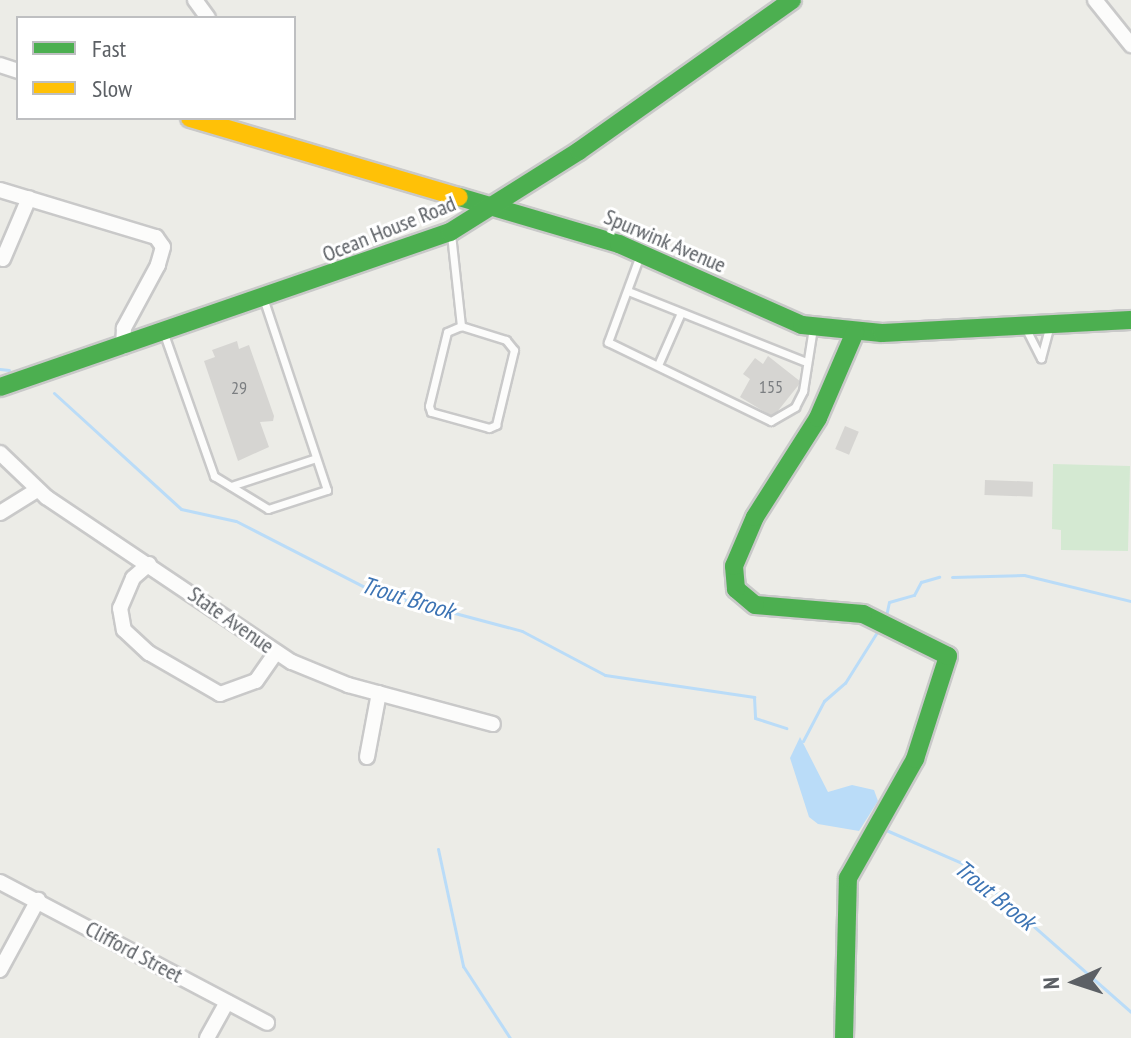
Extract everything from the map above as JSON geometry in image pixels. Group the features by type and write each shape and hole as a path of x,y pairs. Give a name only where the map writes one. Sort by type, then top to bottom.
{"street":[{"name":"Ocean House Road","path":"0,387 264,301 450,232 493,208 792,0"},
{"path":"1095,0 1131,45"},
{"name":"Spurwink Avenue","path":"204,120 224,123 641,253 764,313 813,327 855,332 1026,329 1131,320"},
{"path":"0,190 145,232 161,244 158,265 124,328 123,347"},
{"path":"3,259 29,198"},
{"path":"844,1038 848,878 915,759 948,656 863,614 755,605 736,589 734,566 755,517 818,418 855,332"},
{"name":"State Avenue","path":"0,453 37,490 276,652 325,677 493,724"},
{"path":"0,513 37,490"},
{"path":"149,564 133,578 120,608 124,630 149,653 220,694 256,681 276,652"},
{"path":"367,757 379,693"},
{"name":"Clifford Street","path":"0,882 267,1023"},
{"path":"0,970 38,900"},
{"path":"207,1038 227,1002"}],"lane":[{"path":"450,232 461,326"},
{"path":"641,253 608,342 771,421 795,407 813,327"},
{"path":"628,291 680,315 804,361"},
{"path":"164,334 214,476 268,509 327,490 264,301"},
{"path":"658,365 680,315"},
{"path":"461,326 506,340 514,350 496,425 489,428 431,412 447,332 461,326"},
{"path":"1026,329 1041,358 1049,328"},
{"path":"231,486 316,458"}],"green space":[{"path":"1053,464 1130,466 1128,551 1061,550 1061,530 1052,529"}],"water":[{"path":"800,737 828,792 852,785 874,790 878,801 859,831 818,824 809,817 790,758"}],"building":[{"path":"237,341 239,349 249,345 274,416 273,421 260,422 269,447 238,461 204,361 215,357 212,350"},
{"path":"768,356 801,382 773,417 740,397 750,379 743,374 755,358 763,364"},
{"path":"845,426 859,432 849,455 835,449"},
{"path":"985,480 1033,482 1032,497 984,495"}],"waterway":[{"name":"Trout Brook","path":"0,369 9,370"},
{"name":"Trout Brook","path":"54,393 181,509 236,521 372,591 522,631 605,675 754,697 755,718 786,728"},
{"path":"952,577 1024,575 1131,601"},
{"path":"886,616 889,602 914,595 921,582 939,577"},
{"path":"803,741 824,701 845,683 877,632"},
{"name":"Trout Brook","path":"886,830 962,863 1131,1012"},
{"path":"438,849 463,966 510,1038"}],"traffic: fast":[{"path":"0,387 450,232 579,151 792,0"},
{"path":"459,197 619,244 802,325 882,333 1131,320"},
{"path":"844,1038 848,878 915,759 948,656 863,614 755,605 736,589 734,566 755,517 818,418 855,332"}],"traffic: slow":[{"path":"197,120 459,197"}]}
